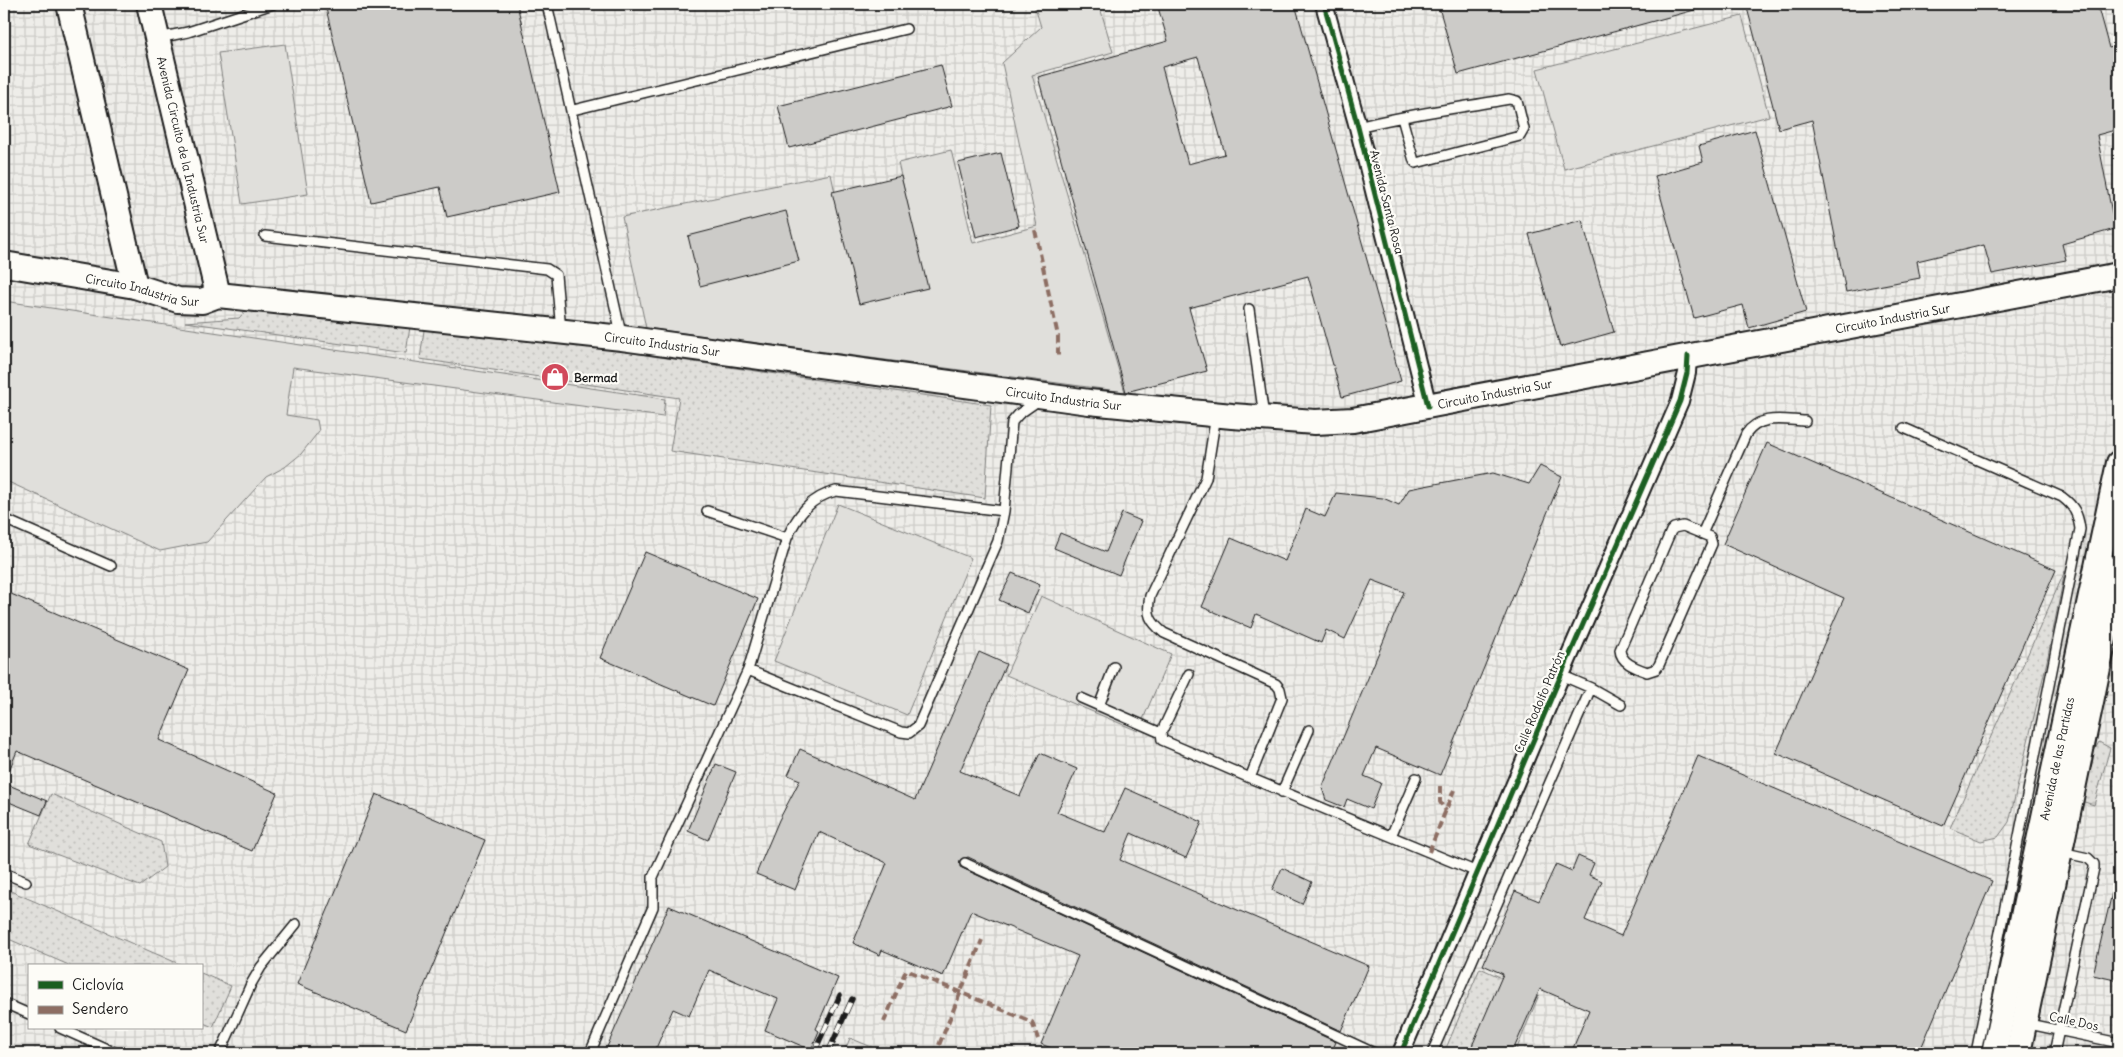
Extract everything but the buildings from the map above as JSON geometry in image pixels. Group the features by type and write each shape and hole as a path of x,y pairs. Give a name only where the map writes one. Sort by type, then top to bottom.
{"main road":[{"path":"70,4 135,286"},
{"name":"Avenida Circuito de la Industria Sur","path":"149,4 218,295"},
{"name":"Circuito Industria Sur","path":"4,264 135,286 178,300 202,301 218,295 622,338 1046,396 1216,415 1314,422 1354,420 2119,274"},
{"name":"Avenida de las Partidas","path":"1994,1053 2119,463"},
{"name":"Avenida de las Partidas","path":"2018,1053 2119,567"}],"street":[{"name":"Avenida Santa Rosa","path":"1324,4 1358,127 1428,406"},
{"name":"Calle Rodolfo Patrón","path":"1401,1053 1680,401 1687,373 1688,356"}],"lane":[{"path":"158,38 188,32 274,4"},
{"path":"547,4 622,338"},
{"path":"572,110 906,29"},
{"path":"1358,127 1402,118 1509,99 1517,101 1524,129 1520,136 1416,163 1402,118"},
{"path":"265,236 546,268 556,275 561,332"},
{"path":"1249,309 1264,418"},
{"path":"748,670 901,732 909,733 918,726 998,541 1004,511 1012,422 1019,414 1046,396"},
{"path":"1216,415 1206,478 1148,606 1149,617 1154,625 1164,633 1276,684 1280,689 1282,698 1250,778"},
{"path":"1702,534 1746,434 1752,425 1764,420 1805,421"},
{"path":"1904,428 2062,497 2072,505 2079,518 2080,529 1976,1053"},
{"path":"590,1053 652,907 653,877 748,670 787,538 796,517 819,496 836,491 1004,511"},
{"path":"707,511 787,538"},
{"path":"4,519 112,566"},
{"path":"1683,526 1702,534 1711,539 1712,544 1658,665 1652,671 1638,668 1622,657 1620,650 1671,531 1674,528 1683,526"},
{"path":"1099,706 1114,667"},
{"path":"1189,674 1161,733 1164,742 1477,872"},
{"path":"1561,676 1591,688 1621,705"},
{"path":"1432,1053 1591,688"},
{"path":"1080,698 1161,733"},
{"path":"1282,792 1309,730"},
{"path":"1391,836 1416,778"},
{"path":"2054,1053 2094,868 2094,864 2088,858 2060,851"},
{"path":"965,863 1374,1053"},
{"path":"4,873 26,882"},
{"path":"220,1053 260,967 296,924"},
{"path":"4,1003 28,1014"},
{"name":"Calle Dos","path":"2024,1023 2119,1043"},
{"path":"64,1030 116,1053"}],"shaded area":[{"path":"4,4 2119,4 2119,1053 4,1053"},
{"path":"1034,4 1099,4 1113,52 1032,75 1125,392 646,328 622,217 831,174 858,301 926,286 898,163 951,150 973,243 1037,226 1002,63 1041,27"},
{"path":"1742,16 1769,116 1564,169 1537,69"},
{"path":"285,44 308,194 242,204 218,53"},
{"path":"4,301 665,399 663,417 293,367 286,415 317,420 319,431 301,454 285,467 266,477 207,542 160,551 4,480"},
{"path":"251,305 410,327 406,353 185,322 239,318"},
{"path":"425,323 991,405 985,498 670,451 679,398 420,359"},
{"path":"838,504 971,558 907,715 774,661"},
{"path":"2065,571 2047,661 2009,822 1998,837 1981,841 1950,828"},
{"path":"1041,596 1171,654 1138,731 1006,675"},
{"path":"2099,742 2110,748 2094,805 2078,800 2088,762"},
{"path":"51,794 161,842 165,867 140,886 29,844"},
{"path":"6,889 179,964 66,964 4,937"},
{"path":"1480,968 1539,995 1515,1053 1444,1053"},
{"path":"202,973 231,986 213,1027 202,1022"},
{"path":"850,1038 886,1053 844,1053"}],"railway":[{"path":"814,1053 840,995"},
{"path":"828,1053 852,999"}],"marked path":[{"path":"1035,230 1058,336 1058,359"},
{"path":"1440,786 1440,802 1446,811"},
{"path":"1429,852 1454,790"},
{"path":"939,1045 982,940"},
{"path":"884,1022 906,970 1032,1022 1038,1039"}],"cycle path":[{"path":"1324,4 1358,127 1428,406"},
{"path":"1401,1053 1561,675 1680,401 1687,373 1688,356"}],"place":[{"name":"Bermad","path":"555,377"}]}
